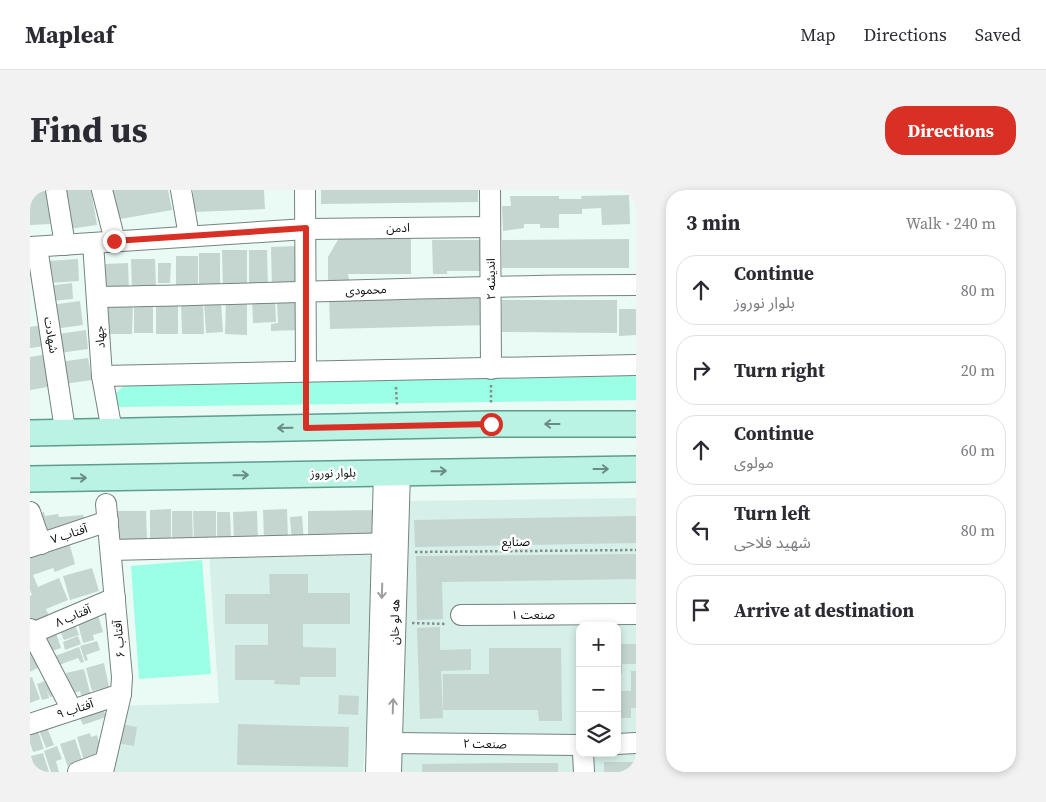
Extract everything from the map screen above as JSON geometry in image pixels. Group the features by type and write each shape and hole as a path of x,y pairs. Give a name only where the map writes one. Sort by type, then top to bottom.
{"main road":[{"path":"30,433 636,424"},
{"name":"بلوار نوروز","path":"30,479 636,469"}],"street":[{"path":"56,190 65,244"},
{"path":"102,190 114,241"},
{"path":"181,190 189,236"},
{"path":"305,190 306,372"},
{"name":"اندیشه ۲","path":"490,190 491,368"},
{"name":"ادمن","path":"33,247 306,228 490,227"},
{"name":"جهاد","path":"93,242 102,376 112,432"},
{"name":"شهادت","path":"33,247 64,423"},
{"name":"محمودی","path":"97,297 306,293 491,285 636,284"},
{"path":"102,376 636,365"},
{"path":"376,772 392,546 392,472"},
{"path":"30,512 35,545"},
{"name":"آفتاب ۷","path":"35,545 107,513"},
{"name":"آفتاب ۶","path":"104,767 121,694 122,677 107,513"},
{"path":"111,550 392,546"},
{"name":"هه لو خان","path":"391,772 396,623 392,546"},
{"name":"آفتاب ۸","path":"31,632 115,598"},
{"name":"صنعت ۱","path":"461,616 583,620 636,614"},
{"path":"31,632 72,710"},
{"name":"آفتاب ۹","path":"30,724 121,694"},
{"name":"صنعت ۲","path":"391,743 576,744"},
{"path":"621,744 636,743"},
{"path":"583,757 584,772"},
{"path":"78,772 104,767"}],"path":[{"path":"306,372 306,428"},
{"name":"صنایع","path":"392,546 636,550"},
{"path":"396,623 446,624 461,616"}],"shaded area":[{"path":"636,498 636,772 400,772 406,501"},
{"path":"379,552 363,772 104,772 114,706 219,703 209,555"}],"green space":[{"path":"636,375 636,400 117,407 115,394 129,381"},
{"path":"202,560 211,674 139,679 131,566"}],"building":[{"path":"30,190 47,190 50,224 30,225"},
{"path":"62,190 91,190 97,225 69,229"},
{"path":"109,190 168,190 172,210 114,220"},
{"path":"193,190 264,190 265,209 194,212"},
{"path":"321,190 478,190 478,202 321,204"},
{"path":"629,195 630,224 602,225 601,208 582,209 582,214 559,214 559,228 540,228 540,224 524,224 524,228 503,231 502,206 511,206 510,196 559,196 559,199 582,199 581,196"},
{"path":"411,237 411,274 348,274 349,280 328,280 328,257 339,238"},
{"path":"629,239 629,268 502,268 502,240"},
{"path":"432,240 483,240 483,271 447,271 447,274 433,274"},
{"path":"297,246 298,287 272,288 271,247"},
{"path":"222,250 247,250 247,287 223,288"},
{"path":"249,250 267,250 268,287 249,287"},
{"path":"199,253 220,253 220,285 199,286"},
{"path":"176,256 198,256 198,287 176,287"},
{"path":"78,259 79,281 49,283 47,261"},
{"path":"131,259 155,259 156,290 132,290"},
{"path":"128,263 129,292 106,293 105,264"},
{"path":"158,263 171,263 170,283 158,283"},
{"path":"72,283 73,299 50,301 48,286"},
{"path":"487,290 488,325 330,329 329,294"},
{"path":"275,298 276,322 253,323 252,299"},
{"path":"203,300 204,334 182,334 181,301"},
{"path":"226,300 247,300 247,335 225,334"},
{"path":"299,300 300,330 271,331 271,324 278,323 277,301"},
{"path":"502,300 617,300 617,333 502,332"},
{"path":"80,301 83,325 54,329 51,305"},
{"path":"108,301 133,301 132,334 108,334"},
{"path":"156,301 178,301 178,334 156,334"},
{"path":"134,303 153,303 153,333 134,333"},
{"path":"204,303 221,303 223,332 206,333"},
{"path":"619,309 636,309 636,335 619,336"},
{"path":"42,325 45,346 30,348 30,327"},
{"path":"86,330 88,349 60,353 58,334"},
{"path":"48,354 53,386 30,390 30,357"},
{"path":"88,358 92,380 64,384 60,362"},
{"path":"171,509 171,538 150,538 150,510"},
{"path":"287,509 288,540 264,541 263,510"},
{"path":"379,510 379,537 308,537 308,511"},
{"path":"111,511 146,511 147,540 112,541"},
{"path":"172,511 192,511 193,542 172,543"},
{"path":"193,511 216,511 216,540 194,540"},
{"path":"257,511 258,543 234,543 233,512"},
{"path":"44,512 45,516 58,514 59,517 83,515 86,522 41,537 34,515"},
{"path":"217,512 230,512 231,538 217,538"},
{"path":"302,516 304,542 292,543 290,517"},
{"path":"636,516 636,543 415,547 414,520"},
{"path":"68,539 75,564 55,572 53,568 33,575 38,587 59,578 68,600 46,609 51,621 30,630 30,596 32,595 30,590 30,551"},
{"path":"636,554 636,579 442,582 443,619 417,620 416,556"},
{"path":"92,568 99,591 70,600 63,576"},
{"path":"269,574 308,574 308,593 350,593 350,624 303,624 303,647 336,648 336,677 300,677 300,685 274,684 275,680 235,680 235,645 268,645 268,624 225,624 225,594 270,594"},
{"path":"98,615 103,632 93,635 94,640 83,643 77,620"},
{"path":"74,622 79,635 64,640 59,628"},
{"path":"440,627 440,650 471,649 471,670 441,671 443,718 420,719 417,628"},
{"path":"56,633 61,648 47,653 42,638"},
{"path":"78,636 81,644 65,650 63,642"},
{"path":"30,639 45,664 30,672"},
{"path":"97,641 100,650 86,655 88,660 85,661 80,646"},
{"path":"621,644 636,644 636,664 622,664 622,674"},
{"path":"79,647 84,662 81,663 78,658 59,665 55,656"},
{"path":"489,648 561,648 562,721 539,721 538,710 443,710 443,674 489,674"},
{"path":"104,663 109,687 92,691 86,668"},
{"path":"84,669 91,696 82,698 80,691 71,694 66,673"},
{"path":"631,671 636,671 636,708 631,708 631,718 621,718 621,691 631,691"},
{"path":"57,674 64,693 50,697 47,691 49,698 42,700 37,684 45,681 44,678"},
{"path":"32,677 40,699 30,703 30,678"},
{"path":"339,695 359,696 358,715 338,714"},
{"path":"102,705 106,717 83,725 78,714"},
{"path":"119,724 137,727 134,746 116,743"},
{"path":"238,724 349,727 348,767 237,765"},
{"path":"46,725 54,745 46,748 38,728"},
{"path":"37,728 44,749 33,752 30,743 30,731"},
{"path":"90,733 91,737 97,735 104,759 85,764 77,737"},
{"path":"75,739 84,766 69,770 60,744"},
{"path":"57,746 62,759 56,761 59,772 51,772 44,751"},
{"path":"43,753 49,772 36,772 31,756"},
{"path":"604,762 636,762 636,772 604,772"},
{"path":"558,763 558,772 422,772 422,764"}],"route":[{"path":"114,241 306,228 306,428 491,424"}]}
